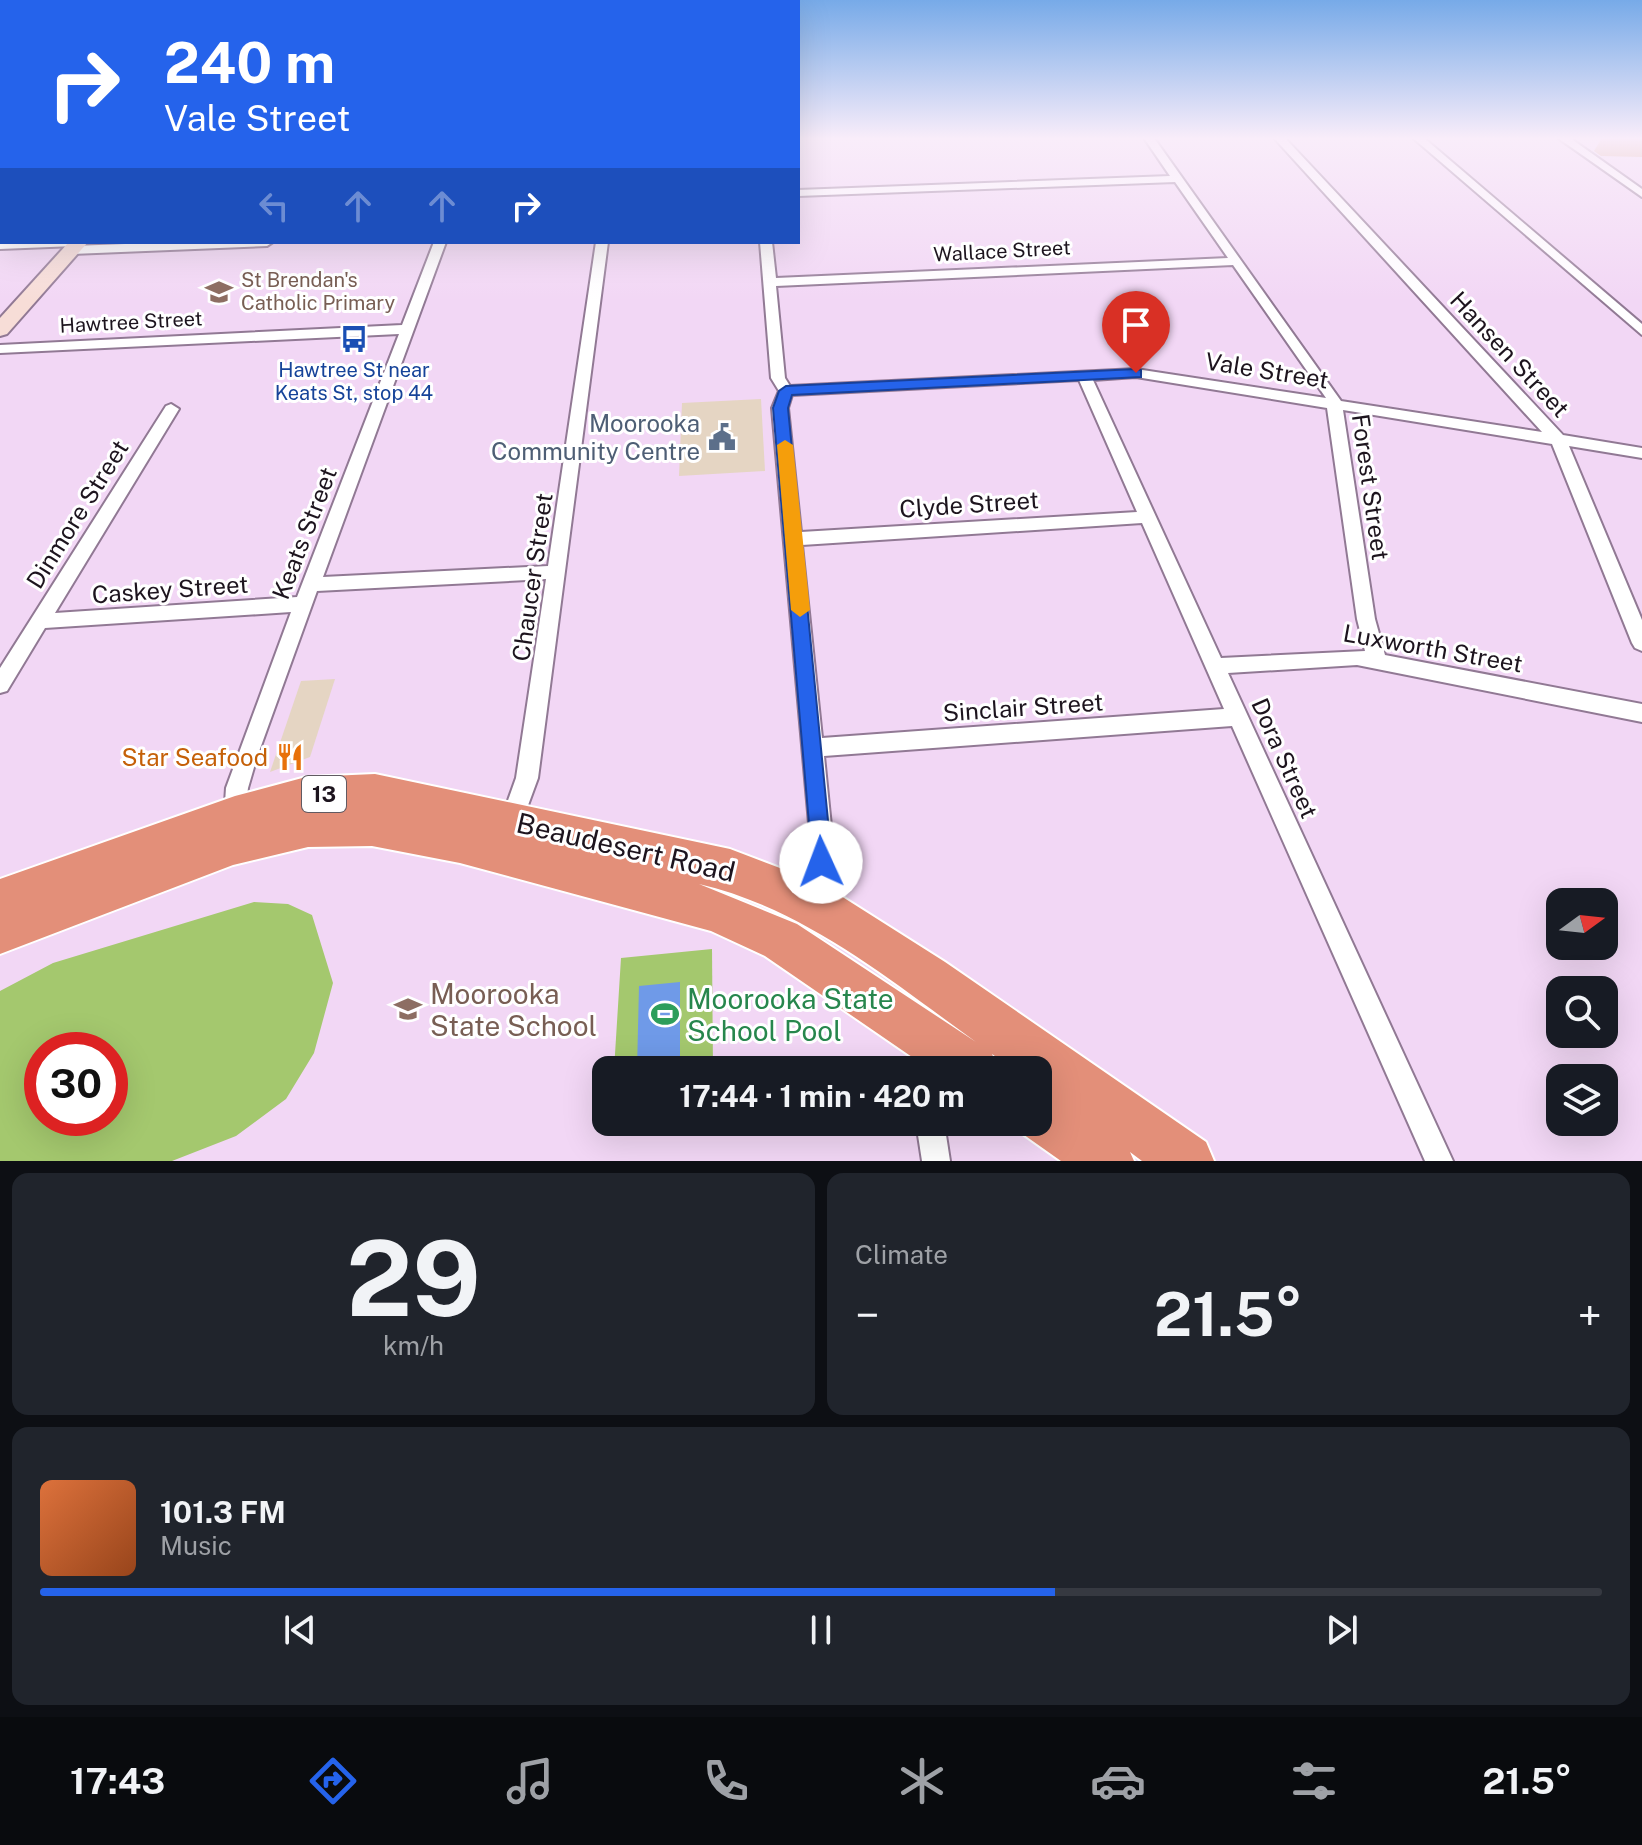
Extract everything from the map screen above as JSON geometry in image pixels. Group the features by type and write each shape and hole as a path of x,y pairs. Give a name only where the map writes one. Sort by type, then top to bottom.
{"highway":[{"name":"Beaudesert Road","path":"0,931 306,796 363,792 512,820 730,870 793,920 942,1056"},
{"name":"Beaudesert Road","path":"0,901 234,830 275,833 342,824 401,830 654,891 715,910 793,920 928,979 1187,1161"},
{"path":"1052,1124 1107,1161"}],"street":[{"path":"800,193 820,192"},
{"name":"Forest Street","path":"1187,192 1327,387 1336,406 1339,451 1366,619 1377,660"},
{"name":"Hansen Street","path":"1329,192 1558,440 1642,643"},
{"path":"1481,192 1642,331"},
{"path":"0,245 139,244"},
{"name":"Keats Street","path":"234,830 242,768 439,244"},
{"name":"Chaucer Street","path":"512,820 527,778 602,244"},
{"path":"766,244 778,378 786,391 780,408 822,846 818,877 793,920"},
{"path":"0,330 75,245"},
{"name":"Wallace Street","path":"769,282 1237,261"},
{"name":"Hawtree Street","path":"0,349 408,329"},
{"name":"Vale Street","path":"786,391 1145,374 1642,453"},
{"name":"Dora Street","path":"1084,376 1439,1161"},
{"name":"Dinmore Street","path":"0,685 171,409"},
{"name":"Clyde Street","path":"794,539 1147,517"},
{"path":"310,585 556,572"},
{"name":"Caskey Street","path":"39,621 303,604"},
{"name":"Luxworth Street","path":"1214,666 1330,656 1377,660 1642,713"},
{"name":"Sinclair Street","path":"812,748 1238,717"},
{"path":"932,1136 936,1161"}],"shaded area":[{"name":"Moorooka Community Centre","path":"761,399 765,471 679,476 682,403"},
{"path":"335,679 310,757 270,772 301,681"}],"green space":[{"path":"254,902 288,904 312,915 333,983 314,1053 286,1099 236,1136 172,1161 0,1161 0,991 53,963"},
{"name":"Moorooka State School Pool","path":"712,949 713,1056 615,1056 621,958"}],"water":[{"path":"680,982 680,1056 637,1056 639,986"}],"slow traffic":[{"path":"785,445 800,610"}],"place":[{"name":"St Brendan's Catholic Primary","path":"219,292"},
{"name":"Hawtree St near Keats St, stop 44","path":"354,339"},
{"name":"Moorooka Community Centre","path":"722,437"},
{"name":"Star Seafood","path":"290,757"},
{"name":"Moorooka State School","path":"408,1009"},
{"name":"Moorooka State School Pool","path":"665,1014"}],"route":[{"path":"821,862 822,846 780,408 786,391 1136,373"}]}
